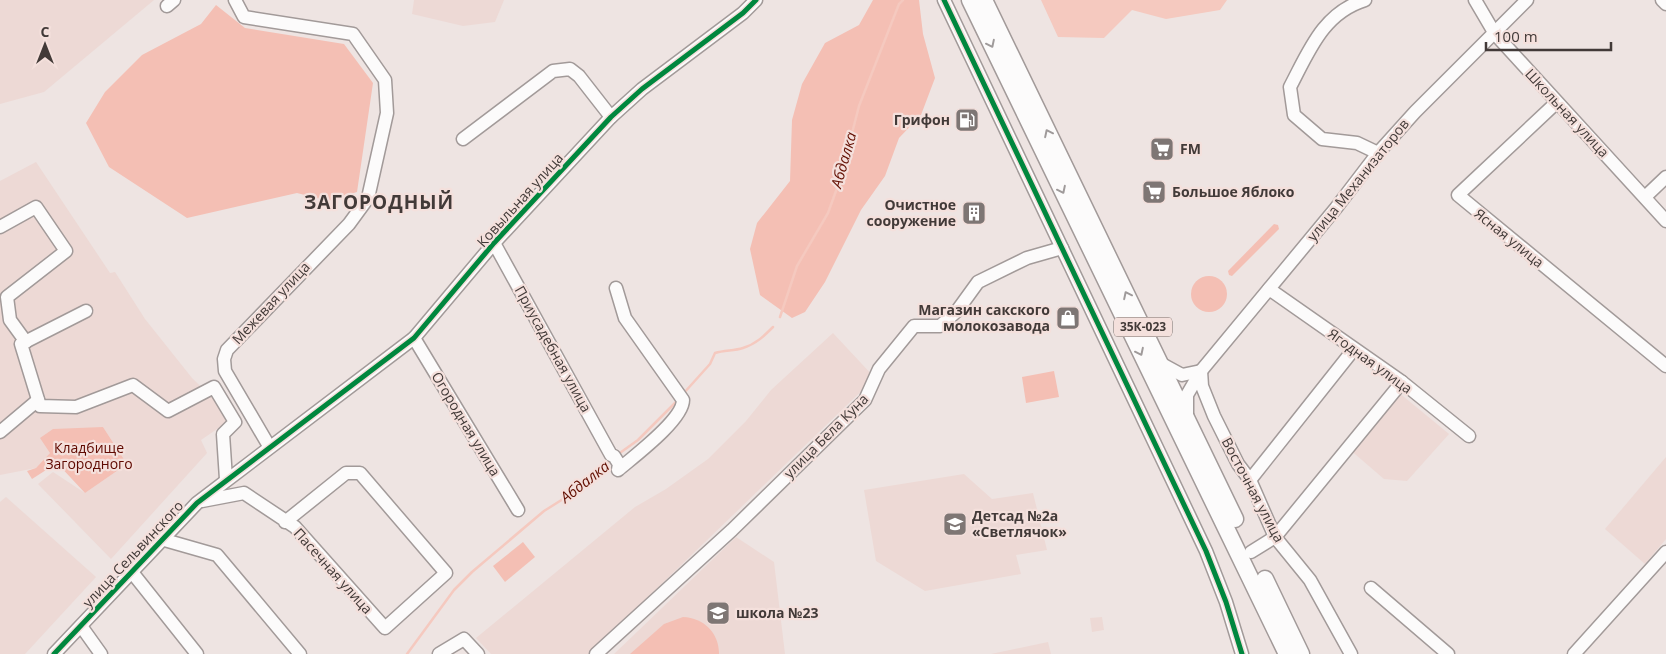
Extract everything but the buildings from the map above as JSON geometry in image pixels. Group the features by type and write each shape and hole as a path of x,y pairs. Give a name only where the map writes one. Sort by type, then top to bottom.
{"main road":[{"name":"35К-023","path":"970,0 1257,588 1287,654"},
{"name":"35К-023","path":"984,0 1301,654"},
{"path":"1257,588 1278,654"},
{"path":"1274,598 1312,654"}],"street":[{"name":"Межевая улица","path":"235,0 244,17 352,34 386,80 387,113 368,198 349,224 227,350 224,359 225,370 270,446"},
{"name":"Ковыльная улица","path":"230,476 414,338 494,243 611,117 642,89 743,13 756,0"},
{"path":"944,0 1209,557 1226,602 1242,654"},
{"path":"1365,0 1342,10 1321,30 1290,87 1290,93 1294,115 1322,139 1357,143 1378,153"},
{"name":"Школьная улица","path":"1476,0 1494,34 1666,221"},
{"name":"улица Механизаторов","path":"1187,422 1187,395 1201,371 1336,208 1378,153 1415,112 1527,0"},
{"path":"1662,0 1666,4"},
{"path":"463,139 553,71 570,69 579,76 611,117"},
{"name":"Ясная улица","path":"1556,103 1458,195 1666,366"},
{"path":"1644,197 1666,178"},
{"path":"0,227 36,207 66,251 7,297 10,320 26,342"},
{"name":"Приусадебная улица","path":"494,243 615,458 618,470 664,432 683,406 682,396 625,318 616,288"},
{"name":"улица Бела Куна","path":"596,654 732,530 865,400 874,385 879,369 914,326 940,326 957,311 978,282 1027,258 1062,248"},
{"name":"Ягодная улица","path":"1269,289 1402,382 1469,436"},
{"path":"86,311 21,344 40,406 76,407 133,385 168,410 214,387 235,422 222,434 230,476"},
{"name":"Огородная улица","path":"414,338 518,510"},
{"path":"1250,480 1354,349"},
{"path":"1159,362 1182,375 1201,371"},
{"name":"Восточная улица","path":"1201,371 1202,386 1214,416 1238,464 1250,480 1275,538 1310,580 1351,654"},
{"path":"1251,552 1275,538 1402,382"},
{"path":"0,432 38,400"},
{"name":"Пасечная улица","path":"197,503 244,493 284,522 295,527 385,628 446,573 360,473 346,473 284,522"},
{"name":"улица Сельвинского","path":"54,654 161,538 197,503 230,476"},
{"path":"161,538 217,555 300,654"},
{"path":"1574,654 1666,552"},
{"path":"132,571 198,654"},
{"path":"1372,588 1448,654"},
{"path":"81,626 101,654"},
{"path":"439,654 464,639 478,654"}],"shaded area":[{"path":"0,0 154,0 44,92 0,104"},
{"path":"414,0 504,0 495,22 463,26 412,14"},
{"path":"1041,0 1227,0 1220,10 1166,19 1132,10 1104,38 1058,37"},
{"path":"36,162 110,273 115,272 145,319 192,378 233,418 201,440 207,453 111,559 38,484 53,472 85,493 127,464 103,427 50,453 36,468 0,475 0,181"},
{"path":"833,333 875,378 589,654 491,654 476,638 635,507 666,489 708,459 746,421 771,390"},
{"path":"1398,392 1449,434 1407,481 1384,479 1348,448"},
{"path":"1666,457 1666,539 1645,564 1605,529"},
{"name":"Детсад №2а «Светлячок»","path":"964,474 992,499 1033,493 1047,550 1016,555 1021,574 925,591 876,561 864,490"},
{"path":"6,497 96,577 25,654 0,654 0,502"},
{"name":"школа №23","path":"736,537 774,562 785,654 614,654"},
{"path":"1102,617 1104,630 1092,632 1090,618"},
{"path":"1048,642 1051,654 991,654"}],"green space":[{"path":"873,0 919,0 923,34 935,78 921,115 899,138 885,176 861,210 825,282 805,312 792,318 760,295 750,249 757,223 790,181 792,120 802,84 825,43 859,25"},
{"path":"216,5 245,28 344,44 373,83 357,192 328,201 297,193 187,218 109,167 86,123 105,92 142,55 201,24"},
{"path":"1274,224 1278,225 1279,229 1232,276 1229,275 1228,271"},
{"path":"1209,276 1221,282 1227,294 1221,306 1209,312 1197,306 1191,294 1197,282"},
{"path":"1054,371 1059,397 1026,403 1022,377"},
{"name":"Кладбище Загородного","path":"103,427 127,464 85,493 57,463 32,479 27,471 36,468 50,453 40,438 53,429"},
{"path":"523,542 535,557 505,582 493,566"},
{"path":"683,617 697,620 709,628 716,640 719,654 630,654 664,624"}],"waterway":[{"name":"Абдалка","path":"780,317 797,266 828,213 840,180 859,106 899,4 903,0"},
{"name":"Абдалка","path":"683,394 710,364 715,353 748,346 773,327"},
{"name":"Абдалка","path":"617,455 638,440 678,400"},
{"name":"Абдалка","path":"407,654 454,590 472,572 544,511 571,494 611,460"}],"cycle path":[{"path":"54,654 197,503 414,338 494,243 611,117 642,89 743,13 756,0"},
{"path":"944,0 1206,551 1226,602 1242,654"}],"place":[{"name":"Грифон","path":"967,120"},
{"name":"FM","path":"1162,149"},
{"name":"Большое Яблоко","path":"1154,192"},
{"name":"Очистное сооружение","path":"974,213"},
{"name":"Магазин сакского молокозавода","path":"1068,318"},
{"name":"Детсад №2а «Светлячок»","path":"955,524"},
{"name":"школа №23","path":"718,613"}],"district":[{"name":"ЗАГОРОДНЫЙ","path":"379,202"}]}
